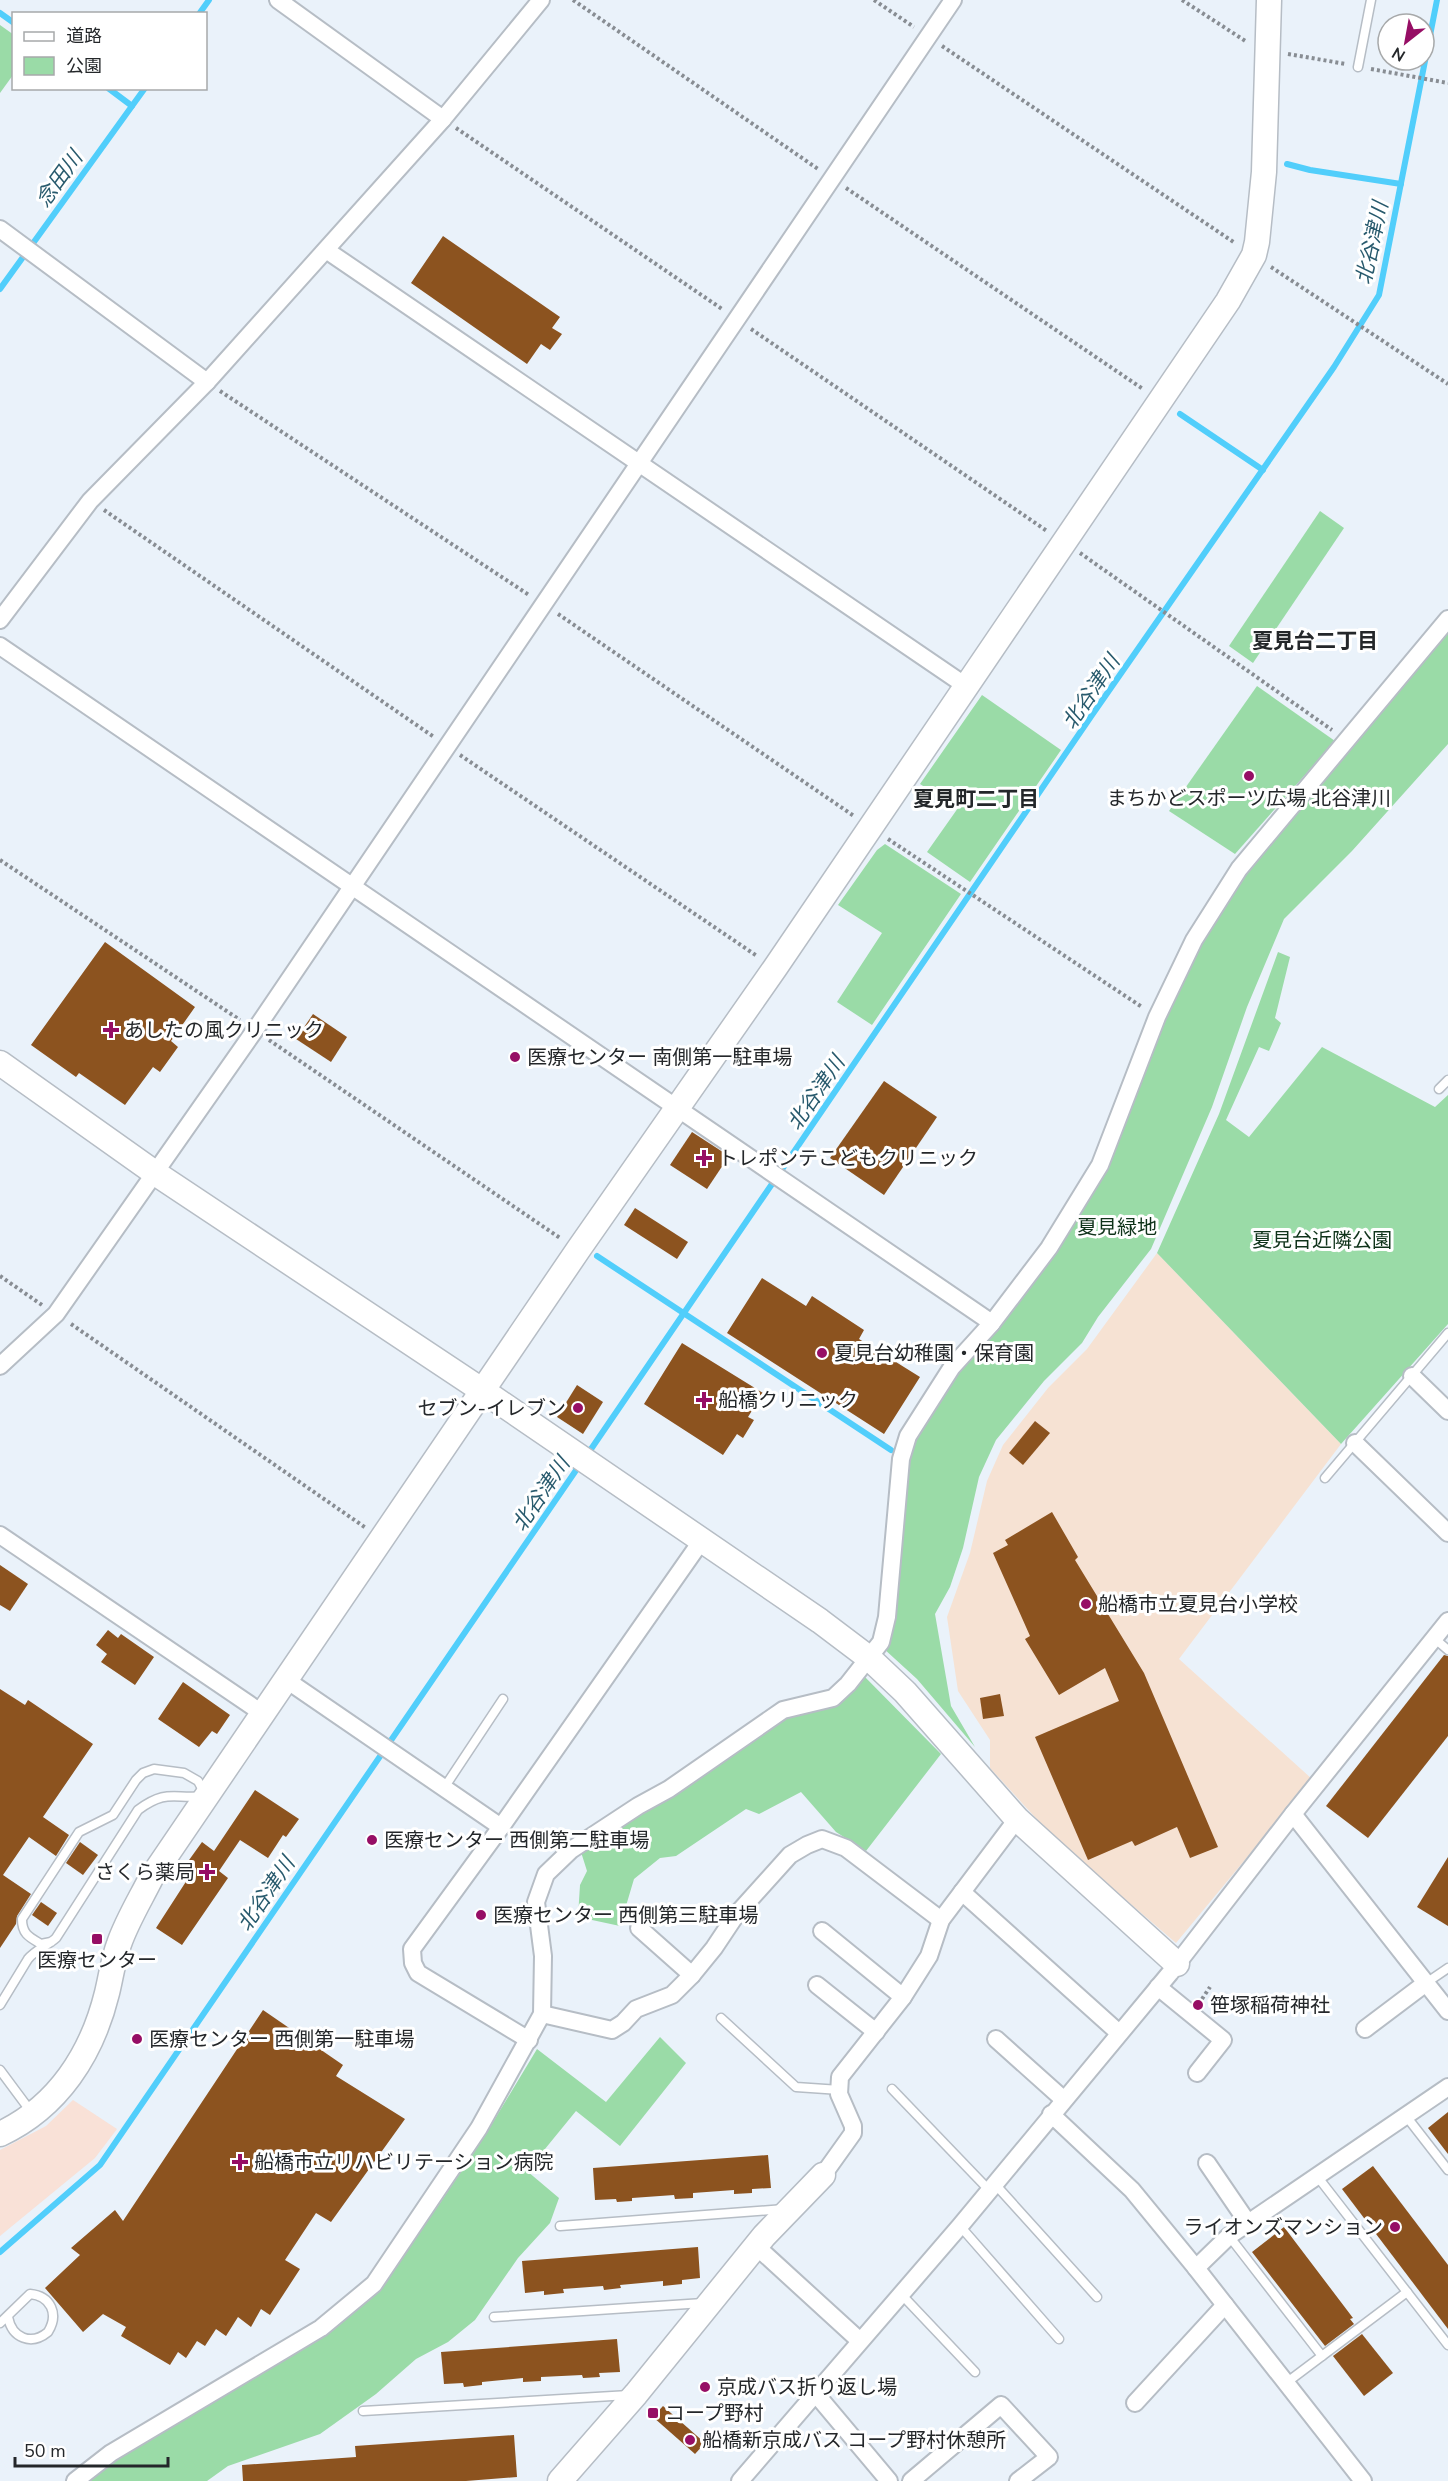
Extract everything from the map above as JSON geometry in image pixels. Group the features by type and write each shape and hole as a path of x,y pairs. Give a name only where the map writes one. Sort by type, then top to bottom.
{"street":[{"path":"278,0 443,119"},
{"path":"0,620 90,501 207,382 326,250 443,119 541,0"},
{"path":"0,1366 56,1314 255,1030 953,0"},
{"path":"0,2134 34,2115 53,2098 72,2075 87,2050 100,2015 120,1941 151,1878 578,1250 775,968 1228,301 1254,255 1264,172 1269,0"},
{"path":"0,229 207,382"},
{"path":"326,250 966,686"},
{"path":"75,2481 111,2453 321,2328 374,2284 479,2128 542,2014 543,1956 536,1902 546,1874 571,1850 638,1806 669,1790 783,1710 833,1698 848,1684 881,1642 887,1617 901,1459 908,1436 952,1367 992,1323 1049,1248 1100,1165 1157,1017 1194,940 1239,869 1448,619"},
{"path":"0,646 992,1323"},
{"path":"0,1063 155,1173 483,1391 820,1621 869,1658 939,1729 1017,1820 1178,1964"},
{"path":"1412,1376 1448,1411"},
{"path":"1355,1443 1448,1533"},
{"path":"0,1535 262,1713"},
{"path":"529,2040 418,1973 413,1963 412,1949 501,1827 702,1540"},
{"path":"740,2481 960,2226 1063,2099 1178,1964 1293,1814 1448,1621"},
{"path":"285,1679 501,1827"},
{"path":"1293,1814 1448,2011"},
{"path":"560,2481 636,2394 756,2246 788,2209 823,2175 853,2133 853,2126 840,2090 840,2077 903,1997 929,1956 941,1920 1017,1820"},
{"path":"542,2014 612,2030 623,2023 636,2009 672,1995 714,1948 736,1915 790,1855 822,1839 846,1848 941,1920"},
{"path":"962,1892 1119,2033"},
{"path":"639,1928 692,1975"},
{"path":"822,1931 903,1997"},
{"path":"1365,2029 1426,1983"},
{"path":"818,1985 876,2032"},
{"path":"1158,1987 1222,2040 1197,2073"},
{"path":"996,2039 1063,2099"},
{"path":"1196,2268 1229,2236 1448,2087"},
{"path":"1051,2114 1132,2190 1363,2481"},
{"path":"1207,2163 1248,2223"},
{"path":"756,2246 860,2341"},
{"path":"1135,2403 1225,2305"},
{"path":"816,2394 889,2481"},
{"path":"911,2481 1001,2405 1049,2457 1018,2481"}],"lane":[{"path":"1358,67 1371,0"},
{"path":"1439,1089 1448,1080"},
{"path":"1325,1478 1448,1334"},
{"path":"1434,1638 1448,1650"},
{"path":"444,1788 502,1699"},
{"path":"0,2006 28,1959 51,1942 138,1810 162,1796 188,1798 206,1796 198,1781 184,1773 154,1769 143,1773 113,1815 79,1832 22,1919 25,1934 41,1944 51,1942"},
{"path":"1426,1983 1448,1968"},
{"path":"721,2018 795,2087 840,2090"},
{"path":"0,2070 34,2115"},
{"path":"892,2089 992,2186 1097,2298"},
{"path":"1406,2116 1448,2170"},
{"path":"1317,2176 1448,2345"},
{"path":"560,2226 788,2209"},
{"path":"960,2226 1059,2339"},
{"path":"1229,2236 1322,2356"},
{"path":"1286,2383 1407,2292"},
{"path":"901,2293 975,2372"},
{"path":"0,2324 30,2294 47,2300 54,2316 53,2324 48,2332 34,2339 20,2336 14,2331 8,2317"},
{"path":"494,2317 710,2302"},
{"path":"363,2411 636,2394"}],"path":[{"path":"573,0 1161,402"},
{"path":"874,0 1448,384"},
{"path":"1182,0 1241,40 1268,51"},
{"path":"1064,543 1347,741"},
{"path":"870,826 1157,1017"},
{"path":"0,860 578,1250"},
{"path":"0,1276 381,1539"},
{"path":"1202,1999 1210,1987"}],"shaded area":[{"name":"船橋市立夏見台小学校","path":"1157,1253 1341,1444 1179,1659 1312,1779 1176,1943 1055,1839 990,1768 990,1740 958,1691 947,1617 970,1553 987,1481 1003,1445 1048,1388 1087,1349"},
{"path":"73,2100 117,2129 95,2158 0,2236 0,2150 46,2126"}],"green space":[{"path":"0,25 12,34 12,76 0,93"},
{"path":"1320,511 1344,528 1253,663 1229,646"},
{"name":"夏見緑地","path":"1448,631 1448,744 1352,851 1284,919 1247,1007 1212,1107 1151,1249 1098,1317 1082,1343 1044,1381 996,1440 979,1477 963,1548 950,1587 935,1614 951,1706 975,1747 917,1679 883,1648 909,1461 914,1441 926,1417 958,1374 996,1330 1056,1251 1198,942 1242,873"},
{"name":"まちかどスポーツ広場 北谷津川","path":"1257,686 1335,741 1235,854 1169,811"},
{"path":"982,695 1061,750 970,882 927,852 958,808 920,784"},
{"path":"885,844 961,894 872,1025 837,1002 882,933 838,905 877,850"},
{"name":"夏見台近隣公園","path":"1278,952 1290,957 1275,1018 1281,1023 1269,1051 1259,1047 1226,1120 1249,1137 1322,1047 1435,1107 1448,1095 1448,1324 1341,1444 1157,1253 1219,1114"},
{"path":"863,1675 941,1754 866,1851 836,1832 801,1792 759,1814 746,1809 676,1856 660,1858 634,1879 620,1926 578,1917 580,1885 587,1871 581,1852 784,1717"},
{"path":"660,2037 686,2063 620,2146 576,2111 527,2171 559,2198 550,2223 518,2258 475,2320 448,2342 416,2359 376,2394 320,2434 228,2466 207,2481 86,2481 115,2458 323,2334 377,2288 440,2203 487,2132 537,2049 606,2102"}],"building":[{"path":"443,236 560,317 552,328 562,334 550,350 541,344 527,364 411,283"},
{"path":"105,942 195,1007 171,1041 178,1047 160,1072 153,1067 125,1105 79,1073 76,1077 31,1045"},
{"path":"313,1014 347,1037 331,1062 296,1039"},
{"path":"884,1081 937,1117 884,1195 830,1158"},
{"path":"692,1132 729,1156 707,1189 670,1165"},
{"path":"635,1208 688,1242 677,1259 624,1225"},
{"path":"762,1278 806,1306 812,1296 864,1330 859,1339 920,1377 884,1434 727,1333"},
{"path":"682,1343 763,1393 748,1417 754,1420 743,1438 737,1434 723,1455 644,1404"},
{"path":"577,1385 603,1402 583,1434 557,1417"},
{"path":"1035,1421 1050,1433 1023,1465 1009,1453"},
{"path":"1052,1512 1078,1557 1075,1560 1144,1673 1218,1847 1190,1858 1177,1827 1135,1846 1132,1841 1088,1860 1035,1737 1119,1701 1105,1668 1059,1695 1025,1639 1030,1636 993,1553 1008,1545 1005,1540"},
{"path":"0,1565 28,1584 10,1611 0,1605"},
{"path":"108,1630 118,1638 121,1634 154,1657 135,1685 101,1662 107,1654 96,1645"},
{"path":"1444,1655 1448,1656 1448,1736 1368,1838 1326,1806"},
{"path":"183,1682 230,1715 217,1734 212,1731 199,1747 158,1719"},
{"path":"0,1689 25,1705 28,1700 93,1744 43,1817 69,1835 56,1856 29,1837 3,1875 31,1894 17,1916 16,1924 0,1948"},
{"path":"1000,1694 1004,1716 983,1719 980,1698"},
{"path":"255,1790 299,1819 286,1837 283,1835 268,1858 240,1840 219,1871 228,1878 182,1945 156,1928 187,1880 179,1874 202,1842 214,1851"},
{"path":"80,1842 98,1855 83,1875 66,1863"},
{"path":"1448,1857 1448,1926 1417,1907"},
{"path":"41,1902 57,1913 48,1926 32,1915"},
{"path":"263,2010 343,2065 336,2076 405,2119 331,2222 316,2213 285,2260 300,2269 270,2315 261,2309 251,2327 238,2317 226,2336 216,2329 205,2346 197,2341 186,2358 178,2352 170,2365 121,2336 126,2327 103,2314 83,2332 45,2288 80,2255 71,2248 115,2210 123,2221"},
{"path":"1448,2112 1448,2154 1428,2128"},
{"path":"768,2155 771,2188 752,2189 752,2193 734,2194 734,2190 693,2193 693,2198 675,2199 674,2195 632,2198 632,2201 617,2202 616,2199 595,2200 593,2168"},
{"name":"ライオンズマンション","path":"1373,2166 1448,2265 1448,2329 1342,2189"},
{"path":"1284,2227 1353,2318 1350,2319 1354,2324 1325,2346 1252,2252"},
{"path":"698,2247 700,2278 682,2280 682,2284 663,2286 663,2281 620,2285 621,2288 604,2290 603,2286 563,2289 564,2293 544,2295 544,2291 525,2293 522,2261"},
{"path":"1362,2334 1393,2373 1364,2396 1333,2356"},
{"path":"617,2339 620,2372 599,2373 600,2377 583,2378 582,2375 541,2377 541,2381 523,2382 523,2378 482,2382 482,2385 464,2387 463,2383 444,2384 441,2352"},
{"path":"663,2406 705,2443 695,2454 653,2417"},
{"path":"514,2435 517,2477 466,2481 243,2481 242,2465 356,2457 355,2446"}],"waterway":[{"name":"念田川","path":"200,12 209,0"},
{"name":"北谷津川","path":"587,1455 1092,715 1334,367 1379,295 1437,0"},
{"path":"0,13 12,22"},
{"path":"111,90 132,106"},
{"name":"念田川","path":"0,289 144,90"},
{"path":"1287,164 1310,170 1401,184"},
{"path":"1180,414 1263,470"},
{"path":"597,1256 891,1450"},
{"name":"北谷津川","path":"0,2252 100,2165 581,1463"}],"place":[{"name":"まちかどスポーツ広場 北谷津川","path":"1249,776"},
{"name":"あしたの風クリニック","path":"111,1030"},
{"name":"医療センター 南側第一駐車場","path":"515,1057"},
{"name":"トレポンテこどもクリニック","path":"704,1158"},
{"name":"夏見台幼稚園・保育園","path":"822,1353"},
{"name":"船橋クリニック","path":"704,1400"},
{"name":"セブン-イレブン","path":"578,1408"},
{"name":"船橋市立夏見台小学校","path":"1086,1604"},
{"name":"医療センター 西側第二駐車場","path":"372,1840"},
{"name":"さくら薬局","path":"207,1872"},
{"name":"医療センター 西側第三駐車場","path":"481,1915"},
{"name":"医療センター","path":"97,1939"},
{"name":"笹塚稲荷神社","path":"1198,2005"},
{"name":"医療センター 西側第一駐車場","path":"137,2039"},
{"name":"船橋市立リハビリテーション病院","path":"240,2162"},
{"name":"ライオンズマンション","path":"1395,2227"},
{"name":"京成バス折り返し場","path":"705,2387"},
{"name":"コープ野村","path":"653,2413"},
{"name":"船橋新京成バス コープ野村休憩所","path":"690,2440"}],"district":[{"name":"夏見台二丁目","path":"1315,641"},
{"name":"夏見町二丁目","path":"976,799"}]}
